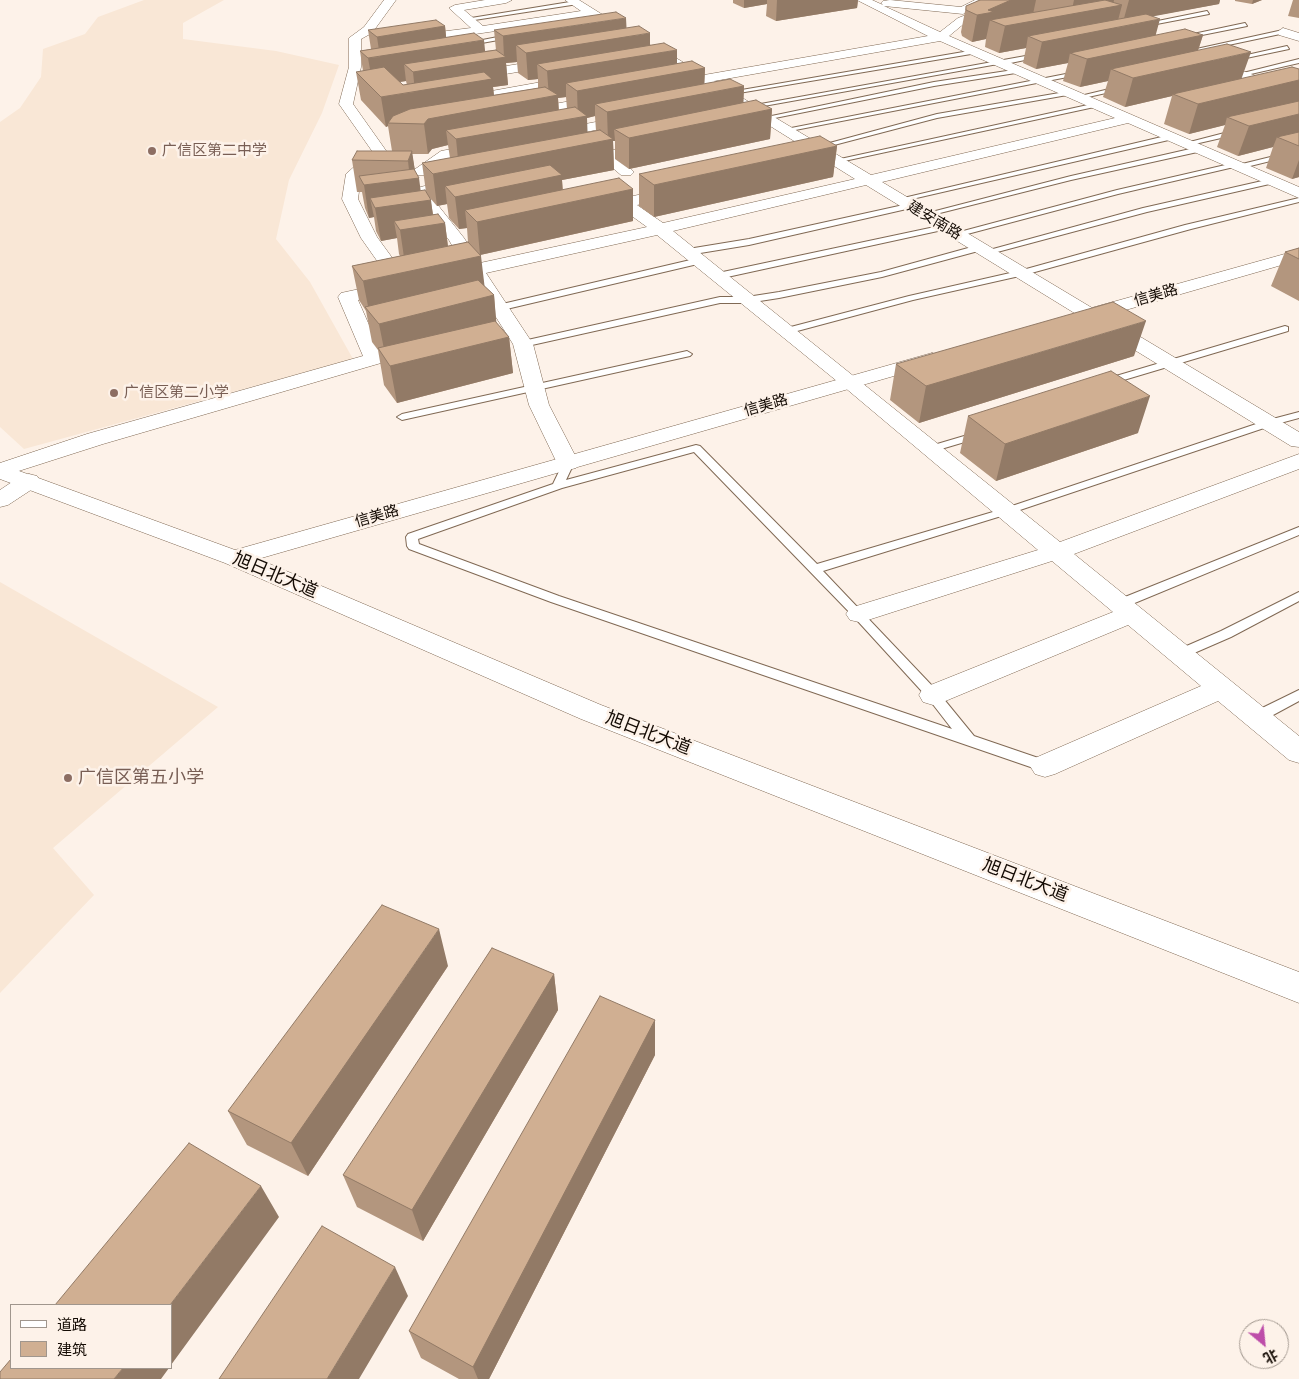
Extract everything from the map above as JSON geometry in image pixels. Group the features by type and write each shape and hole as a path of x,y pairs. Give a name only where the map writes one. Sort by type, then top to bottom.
{"street":[{"path":"390,0 368,30 355,38 360,53 358,73 346,104 380,152 354,174 350,199 369,238 378,250 418,281"},
{"path":"479,29 455,8 506,0"},
{"path":"864,0 963,16 1016,0"},
{"path":"864,0 941,37 1271,180 1299,194"},
{"path":"686,85 703,80 941,37 982,0"},
{"path":"574,1 605,24 642,42"},
{"path":"459,57 441,43 439,36 479,29 605,24"},
{"path":"1283,32 1299,37"},
{"path":"440,60 459,57 518,41"},
{"path":"1175,48 1213,67 1242,74 1299,97"},
{"path":"487,59 579,129 615,152"},
{"path":"457,79 570,59"},
{"name":"建安南路","path":"664,61 703,80 730,101 762,121 785,130 1299,442"},
{"path":"441,104 590,77"},
{"path":"504,117 618,96"},
{"path":"532,138 647,116"},
{"path":"0,470 95,439 374,359 347,297 660,229 1129,119"},
{"path":"372,140 390,137"},
{"path":"503,144 446,154 412,172 436,173 446,185 423,191 430,205 456,238 498,308 523,344 539,405 568,463"},
{"path":"796,152 814,148"},
{"path":"573,161 615,152"},
{"path":"615,152 609,159 626,172"},
{"path":"354,177 379,174"},
{"path":"606,207 692,188"},
{"path":"624,203 660,229 850,382 1299,752"},
{"path":"436,241 475,234"},
{"path":"378,250 397,247"},
{"name":"信美路","path":"1060,323 1299,255"},
{"name":"信美路","path":"234,558 955,353"},
{"path":"859,614 1056,552 1299,461"},
{"name":"旭日北大道","path":"0,470 234,558 591,712 1299,988"},
{"path":"0,500 29,481"},
{"path":"933,695 1126,609"},
{"path":"1045,766 1222,688"}],"lane":[{"path":"468,19 574,1"},
{"path":"1135,32 1207,14"},
{"path":"1175,48 1245,25"},
{"path":"1175,48 1283,32"},
{"path":"441,43 518,41"},
{"path":"1213,67 1287,48"},
{"path":"730,101 975,52"},
{"path":"730,101 1048,54"},
{"path":"1242,74 1299,61"},
{"path":"762,121 934,84 1020,71"},
{"path":"785,130 1090,72"},
{"path":"1274,87 1290,83"},
{"path":"814,148 937,116 1127,87"},
{"path":"835,161 1097,105"},
{"path":"924,215 1082,179 1252,129"},
{"path":"498,308 1054,163 1170,137"},
{"path":"718,276 950,231 1101,193 1299,152"},
{"path":"1054,163 1082,179"},
{"path":"523,344 720,300 747,300 882,274 1271,180"},
{"path":"786,331 912,298 1021,274 1188,228 1299,194"},
{"path":"1095,386 1285,329"},
{"path":"402,417 687,354"},
{"path":"815,569 1007,511 1269,423 1299,415"},
{"path":"931,449 987,432"},
{"path":"970,741 933,695 859,614 696,448 558,486 412,536 413,546 564,602 970,741 1045,766"},
{"path":"558,486 568,463"},
{"path":"1126,609 1299,531"},
{"path":"1180,654 1226,634 1299,596"},
{"path":"1257,717 1299,695"}],"shaded area":[{"name":"广信区第二中学","path":"144,0 224,0 183,23 183,39 276,51 339,65 322,113 289,180 276,239 310,282 353,359 24,449 0,427 0,122 20,108 41,77 43,49 85,34 98,17"},
{"name":"广信区第五小学","path":"0,582 218,707 53,848 94,895 0,993"}],"building":[{"path":"980,0 1011,0 988,10 994,12 977,15 966,10 966,6"},
{"path":"1105,0 1122,5 1005,26 990,20"},
{"path":"616,12 626,18 503,36 494,30"},
{"path":"1146,14 1160,19 1042,42 1028,36"},
{"path":"436,20 445,26 377,37 368,30"},
{"path":"639,26 650,33 526,53 516,45"},
{"path":"1185,29 1203,35 1087,59 1070,53"},
{"path":"474,33 484,40 368,58 360,51"},
{"path":"664,43 677,50 547,71 537,64"},
{"path":"1227,44 1251,52 1133,78 1111,69"},
{"path":"496,50 506,57 413,72 404,64"},
{"path":"692,61 705,68 577,91 566,83"},
{"path":"384,67 403,85 484,72 492,79 381,97 356,72"},
{"path":"1292,67 1299,69 1299,80 1198,104 1173,94"},
{"path":"730,79 744,86 607,112 595,104"},
{"path":"545,87 558,95 428,119 424,124 388,123 393,116 410,109"},
{"path":"756,100 772,109 629,138 614,129"},
{"path":"1299,101 1299,114 1249,126 1227,117"},
{"path":"575,107 587,116 456,139 446,130"},
{"path":"600,130 613,139 433,174 422,163"},
{"path":"1299,132 1299,146 1277,137"},
{"path":"820,136 837,146 654,185 639,174"},
{"path":"357,151 412,151 408,161 352,160"},
{"path":"550,165 562,175 455,197 445,186"},
{"path":"414,169 419,178 364,185 359,176"},
{"path":"619,178 633,189 477,222 465,210"},
{"path":"425,190 431,200 375,208 370,198"},
{"path":"438,214 445,223 400,230 394,221"},
{"path":"468,242 481,256 363,281 352,266"},
{"path":"1299,248 1299,259 1285,252"},
{"path":"478,280 494,295 379,324 365,307"},
{"path":"1113,302 1146,321 926,386 896,364"},
{"path":"495,321 509,337 390,366 378,348"},
{"path":"1111,371 1150,396 1005,444 968,416"},
{"path":"382,905 439,929 291,1143 228,1111"},
{"path":"492,948 554,974 412,1210 343,1175"},
{"path":"600,996 655,1020 473,1367 409,1331"},
{"path":"189,1143 261,1186 171,1304 56,1304"},
{"path":"322,1226 395,1267 327,1379 219,1379"},
{"path":"10,1360 10,1369 122,1369 114,1379 0,1379 0,1372"}],"place":[{"name":"广信区第二中学","path":"152,151"},
{"name":"广信区第二小学","path":"114,393"},
{"name":"广信区第五小学","path":"68,778"}]}
